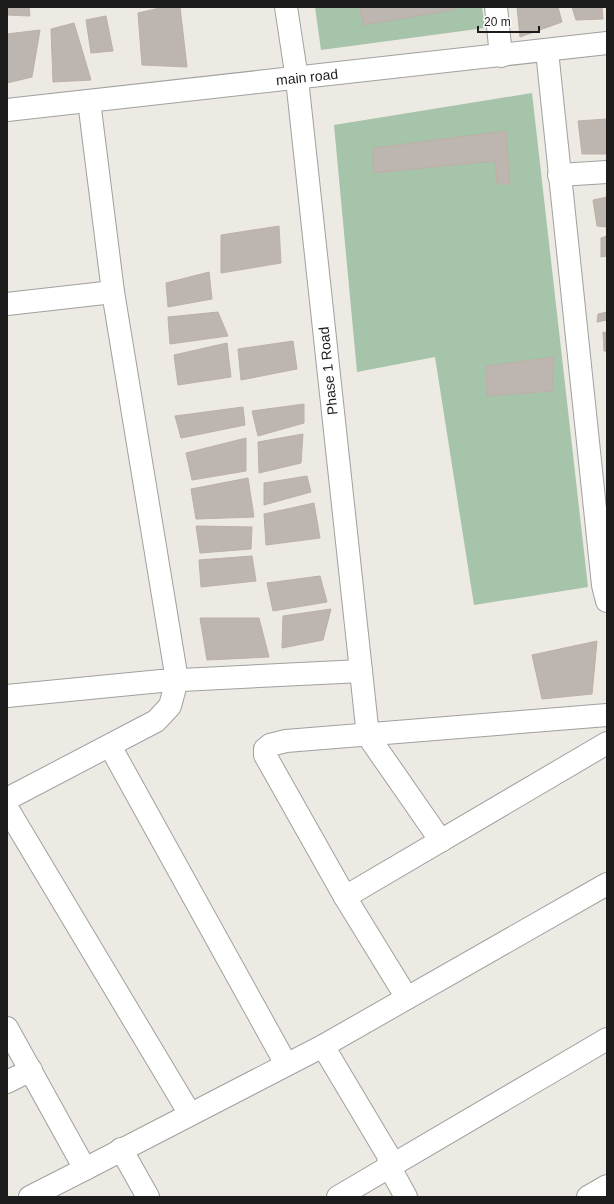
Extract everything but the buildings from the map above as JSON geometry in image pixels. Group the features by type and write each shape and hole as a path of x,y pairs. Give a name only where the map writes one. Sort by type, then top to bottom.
{"street":[{"name":"Phase 1 Road","path":"286,7 297,79 368,736"},
{"path":"496,7 501,56"},
{"name":"main road","path":"7,110 297,79 607,43"},
{"path":"547,51 559,175 606,590"},
{"path":"7,799 156,721 170,706 177,680 113,292 89,101"},
{"path":"559,175 607,172"},
{"path":"7,304 113,292"},
{"path":"7,696 177,680 360,671"},
{"path":"407,998 345,897 265,755 265,749 270,745 286,741 368,736 607,715"},
{"path":"368,736 441,841"},
{"path":"345,897 607,744"},
{"path":"110,746 286,1064"},
{"path":"7,808 190,1114"},
{"path":"30,1197 323,1046 607,884"},
{"path":"7,1028 85,1169"},
{"path":"338,1197 607,1039"},
{"path":"323,1046 388,1155 389,1166 406,1197"},
{"path":"7,1082 31,1070"},
{"path":"121,1149 148,1197"},
{"path":"588,1197 607,1186"}],"green space":[{"path":"315,7 482,7 485,28 321,50"},
{"path":"532,93 588,587 474,605 435,357 357,372 334,125"}]}
